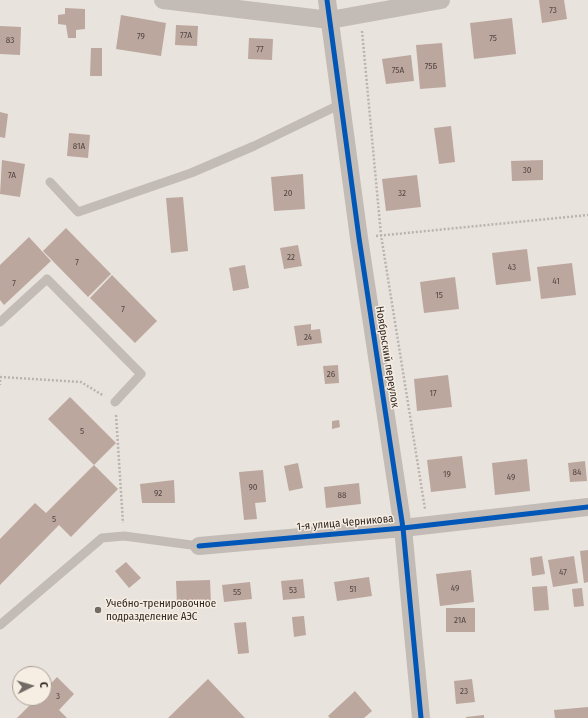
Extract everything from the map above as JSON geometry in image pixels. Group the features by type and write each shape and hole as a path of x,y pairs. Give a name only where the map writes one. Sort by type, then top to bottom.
{"street":[{"path":"163,0 330,20 441,0"},
{"name":"Ноябрьский переулок","path":"327,0 359,238 403,528 419,717"},
{"name":"1-я улица Черникова","path":"199,546 427,526 588,507"}],"lane":[{"path":"50,182 78,212 191,173 254,146 341,104"},
{"path":"0,322 47,279 141,374 115,402"},
{"path":"0,625 102,538 124,536 199,546"}],"path":[{"path":"361,14 363,50 381,235 427,526"},
{"path":"359,238 588,215"},
{"path":"0,384 0,376 80,382 115,402 124,536"}],"building":[{"path":"539,0 564,0 567,19 542,23"},
{"path":"65,8 85,9 85,29 76,30 76,38 68,38 66,25 58,24 58,15 65,14"},
{"path":"121,15 166,23 161,56 116,49"},
{"path":"512,18 516,54 474,59 470,23"},
{"path":"176,25 198,26 197,46 175,45"},
{"path":"0,26 21,27 20,55 0,54"},
{"path":"249,38 273,39 272,60 248,59"},
{"path":"442,43 446,87 420,89 416,45"},
{"path":"91,48 102,48 102,76 90,76"},
{"path":"411,55 414,81 386,84 382,59"},
{"path":"0,112 8,114 5,138 0,137"},
{"path":"451,126 455,162 439,164 434,128"},
{"path":"69,133 90,135 88,158 67,156"},
{"path":"2,160 25,164 20,197 0,194"},
{"path":"543,160 543,180 512,181 511,161"},
{"path":"303,174 305,209 274,211 271,177"},
{"path":"417,175 421,207 386,211 382,179"},
{"path":"183,197 188,251 171,253 166,198"},
{"path":"66,228 111,274 88,297 43,251"},
{"path":"29,237 51,261 4,305 0,300 0,265"},
{"path":"298,245 302,266 284,269 280,248"},
{"path":"527,249 531,281 496,285 492,253"},
{"path":"572,263 576,295 541,299 537,267"},
{"path":"245,265 249,288 233,291 229,268"},
{"path":"112,275 157,321 135,343 90,298"},
{"path":"455,277 459,309 424,313 420,282"},
{"path":"311,324 311,330 320,329 322,343 297,346 294,326"},
{"path":"338,365 339,383 325,384 323,366"},
{"path":"448,375 452,407 417,411 414,379"},
{"path":"70,397 116,443 94,465 48,419"},
{"path":"339,420 340,427 332,429 332,421"},
{"path":"462,456 466,488 431,492 427,460"},
{"path":"527,459 530,491 495,495 492,463"},
{"path":"585,461 587,481 570,482 568,463"},
{"path":"298,463 303,488 289,491 284,466"},
{"path":"94,465 118,489 71,537 59,525 0,585 0,539 35,503 46,513"},
{"path":"263,470 266,502 255,503 257,519 244,520 239,472"},
{"path":"174,480 175,503 142,503 140,484"},
{"path":"359,483 361,504 326,508 324,487"},
{"path":"588,550 588,582 584,583 580,551"},
{"path":"542,556 545,574 532,576 530,558"},
{"path":"574,556 578,583 553,587 548,560"},
{"path":"126,562 141,578 129,588 115,571"},
{"path":"471,570 474,602 440,606 436,574"},
{"path":"369,577 372,596 337,601 334,582"},
{"path":"303,579 305,598 283,600 281,581"},
{"path":"210,580 211,604 177,605 176,581"},
{"path":"250,582 252,599 224,602 222,585"},
{"path":"547,586 549,610 534,611 532,587"},
{"path":"582,588 584,606 574,607 572,589"},
{"path":"446,608 475,608 475,632 446,632"},
{"path":"304,616 306,635 294,637 292,617"},
{"path":"246,622 249,653 238,654 234,623"},
{"path":"57,677 74,694 59,710 67,718 17,718 29,706 52,706 52,682"},
{"path":"208,679 245,718 168,718"},
{"path":"472,679 475,702 456,704 454,681"},
{"path":"355,691 372,711 364,718 330,718 328,716"},
{"path":"588,707 588,718 555,718 554,710"},
{"path":"484,715 484,718 466,718 466,717"}],"cycle path":[{"path":"327,0 359,238 403,528 421,718"},
{"path":"199,546 403,528 588,507"}],"place":[{"name":"Учебно-тренировочное подразделение АЭС","path":"98,610"}]}
